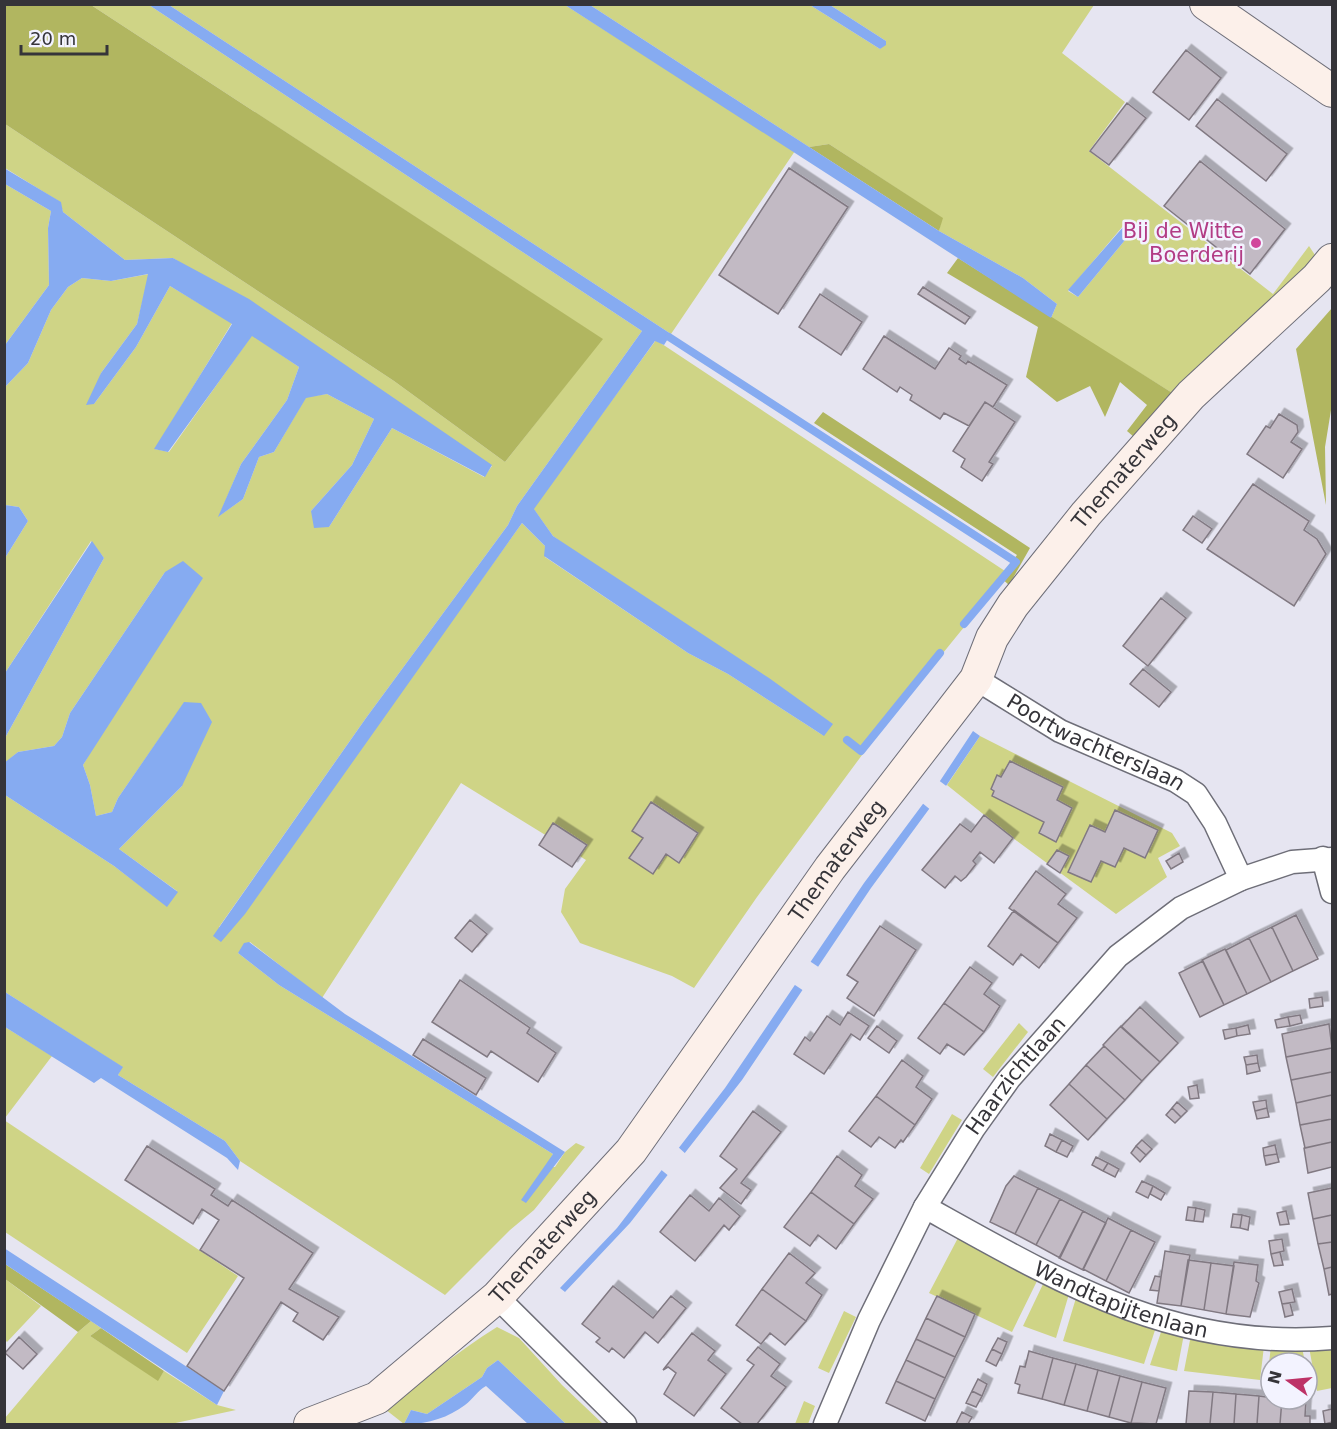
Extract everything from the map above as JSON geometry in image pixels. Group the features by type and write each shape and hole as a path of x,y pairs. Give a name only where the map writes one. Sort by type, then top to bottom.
{"street":[{"path":"1206,4 1332,91"},
{"name":"Thematerweg","path":"310,1425 376,1398 497,1297 631,1151 830,868 976,678 992,638 1013,605 1086,514 1191,395 1317,278 1332,260"},
{"name":"Poortwachterslaan","path":"976,678 1060,731 1176,781 1196,794 1215,823 1241,879"},
{"path":"1328,858 1332,892"},
{"name":"Haarzichtlaan","path":"825,1425 869,1320 925,1207 974,1128 1009,1079 1118,956 1181,908 1241,879 1292,862 1328,858"},
{"name":"Wandtapijtenlaan","path":"925,1207 1040,1271 1142,1315 1191,1328 1244,1337 1303,1340 1332,1338"},
{"path":"497,1297 625,1425"}],"green space":[{"path":"4,5 91,5 603,339 505,462 394,381 5,124"},
{"path":"91,5 149,5 642,331 517,506 508,525 366,718 219,927 227,933 522,523 545,546 545,557 688,653 728,674 824,736 553,536 533,508 656,340 1008,573 882,728 757,897 694,988 672,976 580,943 561,912 565,889 586,860 461,783 322,998 250,942 238,953 279,985 553,1154 546,1167 555,1167 565,1152 576,1143 585,1147 534,1210 510,1230 445,1295 240,1161 225,1141 118,1075 122,1067 5,992 5,795 114,866 167,906 177,891 119,849 182,786 184,703 118,798 112,812 96,816 90,785 83,765 103,731 165,572 70,713 62,737 54,746 18,752 5,763 5,738 104,558 91,541 5,673 5,558 28,521 19,507 5,505 5,387 28,363 51,310 68,287 82,278 111,281 149,274 137,324 101,373 94,404 136,347 170,286 232,323 155,449 169,452 252,335 299,367 287,400 241,464 219,516 243,499 259,457 274,452 306,397 327,394 374,419 352,465 311,511 329,527 392,428 484,477 492,466 173,258 125,260 63,212 60,202 5,168 5,124 394,381 505,462 602,339"},
{"path":"169,5 565,5 795,151 671,334"},
{"path":"590,5 810,5 880,49 886,41 830,5 1094,5 1062,53 1125,102 1089,151 1273,294 1309,246 1319,261 1174,394 1051,318 1057,304 1023,278 939,231 942,218 829,144 809,147","holes":["1123,226 1130,234 1078,297 1068,291"]},
{"path":"829,144 943,218 939,231 809,147"},
{"path":"5,184 51,211 48,228 49,285 5,345"},
{"path":"958,258 1174,394 1134,437 1127,431 1147,405 1120,382 1105,417 1090,386 1057,402 1026,377 1038,327 947,273"},
{"path":"1332,308 1332,404 1325,447 1326,505 1296,349"},
{"path":"823,412 1030,548 1009,585 1000,577 1017,555 814,423"},
{"path":"980,736 1172,833 1180,846 1158,858 1167,877 1116,914 1013,838 947,785"},
{"path":"1019,1023 1028,1032 993,1077 983,1069"},
{"path":"5,1027 52,1056 5,1118"},
{"path":"952,1114 962,1120 929,1174 920,1168"},
{"path":"4,1120 238,1276 187,1353 5,1232"},
{"path":"959,1236 1038,1279 1012,1332 929,1293"},
{"path":"5,1264 91,1321 78,1332 5,1279"},
{"path":"5,1279 41,1306 7,1342 5,1340"},
{"path":"1044,1282 1069,1294 1056,1338 1023,1326"},
{"path":"1076,1298 1156,1327 1144,1364 1063,1341"},
{"path":"844,1311 856,1317 829,1373 818,1368"},
{"path":"91,1321 101,1328 90,1336 158,1380 164,1371 217,1405 236,1410 171,1424 5,1424 5,1418 78,1332"},
{"path":"497,1327 519,1338 562,1385 603,1424 566,1424 498,1360 487,1368 482,1377 427,1414 411,1410 404,1424 381,1406"},
{"path":"101,1328 164,1371 158,1381 90,1336"},
{"path":"1162,1329 1184,1334 1177,1371 1150,1365"},
{"path":"1191,1335 1264,1346 1263,1351 1259,1351 1259,1380 1184,1371"},
{"path":"1271,1346 1302,1347 1303,1351 1270,1351"},
{"path":"1309,1347 1332,1347 1332,1388 1319,1391 1319,1351 1310,1351"},
{"path":"804,1401 815,1406 808,1424 795,1424"}],"water":[{"path":"149,5 169,5 671,334 664,345 655,341 534,509 553,536 769,678 833,724 824,736 728,674 688,653 544,556 545,546 522,523 245,914 221,942 213,936 366,718 508,525 517,506 642,331"},
{"path":"565,5 590,5 939,231 1023,278 1057,304 1051,318"},
{"path":"810,5 830,5 886,41 886,45 880,49"},
{"path":"4,168 61,202 63,212 125,260 173,258 249,299 492,465 485,477 392,428 329,527 314,528 311,511 352,465 374,419 327,394 306,398 274,452 259,457 243,499 218,517 241,464 287,400 299,367 252,336 168,452 154,449 232,324 170,286 136,347 94,404 86,405 101,373 137,324 148,274 111,281 82,278 68,287 51,310 28,363 5,387 5,345 49,285 48,228 51,211 5,184"},
{"path":"1124,226 1130,234 1078,297 1068,290"},
{"path":"5,505 19,507 28,521 5,558"},
{"path":"92,541 104,558 5,738 5,673"},
{"path":"183,561 203,578 83,765 90,785 96,816 112,812 118,798 184,702 201,703 212,722 182,786 119,849 178,892 167,907 114,866 5,795 4,763 18,752 54,746 62,737 70,713 165,572"},
{"path":"973,731 980,736 871,888 742,1080 630,1223 565,1292 560,1288 617,1228 725,1088 864,883 940,781"},
{"path":"249,942 345,1014 565,1152 526,1203 521,1200 553,1154 279,985 238,953 244,943"},
{"path":"5,992 123,1067 118,1075 225,1141 240,1161 238,1170 227,1158 101,1078 94,1083 5,1027"},
{"path":"4,1248 224,1391 217,1405 5,1264"},
{"path":"498,1360 566,1424 528,1424 486,1386 451,1414 428,1422 404,1424 411,1410 427,1414 482,1377 487,1368"}],"pier":[{"path":"937,779 949,788 932,811 921,802"},
{"path":"808,960 820,968 804,991 792,983"},
{"path":"677,1146 687,1155 670,1177 659,1168"}],"building":[{"path":"1186,50 1221,78 1189,120 1153,92"},
{"path":"1217,99 1287,154 1266,181 1196,126"},
{"path":"1127,103 1146,118 1109,165 1090,151"},
{"path":"1200,161 1285,229 1250,274 1164,206"},
{"path":"789,168 848,207 778,314 719,275"},
{"path":"923,287 970,317 965,324 918,294"},
{"path":"820,294 862,322 841,355 799,327"},
{"path":"884,336 935,369 949,348 961,356 959,359 966,364 968,361 1007,385 993,407 985,402 969,426 944,413 940,419 910,400 912,395 900,387 897,392 863,369"},
{"path":"985,402 1015,422 989,462 993,464 982,481 961,467 965,459 953,451"},
{"path":"1279,414 1297,425 1298,432 1291,442 1302,449 1283,478 1247,454 1266,426 1270,428"},
{"path":"1253,484 1309,521 1304,530 1317,539 1326,554 1294,606 1207,549"},
{"path":"1193,516 1212,529 1202,543 1183,530"},
{"path":"1161,598 1186,618 1148,666 1123,646"},
{"path":"1143,669 1171,692 1159,707 1130,684"},
{"path":"1010,761 1063,787 1057,800 1072,808 1056,842 1039,833 1044,822 992,796 994,791 991,789 997,775 1001,777"},
{"path":"651,802 698,833 679,863 666,854 653,874 629,858 643,838 632,831"},
{"path":"1115,810 1158,830 1145,858 1124,848 1115,867 1101,861 1091,882 1068,872 1090,825 1105,832"},
{"path":"984,815 1013,838 994,863 980,852 973,861 976,864 966,877 961,881 955,876 945,888 922,870 960,824 971,832"},
{"path":"553,823 587,845 572,867 539,845"},
{"path":"1057,850 1069,856 1060,873 1047,864"},
{"path":"1179,853 1183,862 1171,869 1166,861"},
{"path":"1036,871 1066,894 1058,904 1077,918 1058,943 1009,908"},
{"path":"1014,910 1058,943 1039,968 1021,954 1013,965 988,946"},
{"path":"1296,915 1318,959 1293,971 1272,927"},
{"path":"470,920 487,934 472,952 455,938"},
{"path":"880,926 916,950 874,1016 847,998 858,982 847,975"},
{"path":"1272,927 1293,971 1271,982 1249,938"},
{"path":"1249,938 1271,982 1247,994 1226,950"},
{"path":"1225,949 1247,994 1224,1005 1202,960"},
{"path":"1203,961 1224,1005 1200,1017 1179,973"},
{"path":"970,967 992,983 984,994 1000,1006 984,1032 944,1003"},
{"path":"460,980 530,1028 527,1033 556,1053 538,1082 491,1051 487,1057 432,1022"},
{"path":"1322,997 1323,1006 1310,1008 1309,999"},
{"path":"944,1003 984,1032 964,1055 947,1044 940,1054 918,1038"},
{"path":"1140,1007 1178,1043 1160,1062 1121,1027"},
{"path":"848,1012 869,1026 860,1040 851,1034 824,1074 794,1054 805,1037 810,1041 827,1016 840,1025"},
{"path":"1300,1015 1302,1023 1290,1026 1288,1017"},
{"path":"1288,1017 1290,1026 1277,1028 1275,1020"},
{"path":"1329,1024 1332,1048 1286,1057 1282,1034"},
{"path":"1248,1025 1250,1034 1237,1036 1236,1028"},
{"path":"877,1026 897,1041 889,1053 868,1038"},
{"path":"1121,1026 1160,1062 1142,1081 1103,1045"},
{"path":"1236,1028 1237,1036 1225,1039 1223,1030"},
{"path":"423,1039 486,1078 476,1095 413,1055"},
{"path":"1104,1046 1142,1081 1125,1100 1086,1065"},
{"path":"1332,1048 1332,1072 1291,1080 1286,1057"},
{"path":"1257,1055 1258,1063 1246,1065 1244,1057"},
{"path":"902,1060 923,1076 916,1087 932,1099 915,1125 876,1096"},
{"path":"1258,1063 1260,1071 1247,1074 1246,1065"},
{"path":"1086,1065 1125,1100 1107,1119 1069,1084"},
{"path":"1332,1072 1332,1095 1296,1103 1291,1080"},
{"path":"1069,1084 1107,1119 1088,1140 1050,1105"},
{"path":"1197,1085 1199,1098 1190,1099 1188,1087"},
{"path":"1332,1095 1332,1119 1300,1125 1296,1103"},
{"path":"876,1096 915,1125 903,1142 901,1140 895,1148 879,1137 871,1147 849,1131"},
{"path":"1266,1100 1267,1108 1255,1111 1253,1102"},
{"path":"1177,1102 1187,1111 1181,1117 1172,1108"},
{"path":"1172,1108 1181,1117 1175,1123 1166,1115"},
{"path":"1267,1108 1269,1117 1257,1119 1255,1111"},
{"path":"753,1111 781,1132 741,1183 751,1190 741,1204 720,1188 737,1169 720,1156"},
{"path":"1332,1119 1332,1142 1305,1148 1300,1125"},
{"path":"1050,1134 1062,1140 1056,1152 1045,1146"},
{"path":"1062,1140 1073,1146 1067,1157 1056,1152"},
{"path":"1142,1140 1152,1149 1146,1155 1136,1146"},
{"path":"1332,1142 1332,1167 1308,1173 1304,1148"},
{"path":"1275,1145 1277,1154 1264,1156 1263,1148"},
{"path":"147,1146 215,1189 211,1195 228,1206 232,1200 313,1253 289,1289 339,1317 323,1340 293,1321 298,1313 281,1302 224,1391 187,1366 244,1278 200,1250 219,1220 202,1209 193,1224 125,1180"},
{"path":"1136,1146 1146,1155 1140,1162 1131,1153"},
{"path":"1277,1154 1279,1162 1266,1165 1264,1156"},
{"path":"837,1156 862,1175 855,1186 873,1199 854,1224 811,1192"},
{"path":"1096,1157 1108,1163 1103,1171 1092,1165"},
{"path":"1108,1163 1119,1169 1115,1177 1103,1171"},
{"path":"1014,1176 1038,1188 1015,1234 990,1222 1006,1186"},
{"path":"1142,1181 1153,1186 1148,1198 1136,1192"},
{"path":"1153,1186 1165,1193 1161,1200 1150,1194"},
{"path":"1038,1188 1060,1199 1036,1245 1015,1234"},
{"path":"1332,1188 1332,1215 1313,1219 1308,1193"},
{"path":"811,1192 854,1224 836,1249 818,1235 810,1246 784,1227"},
{"path":"690,1195 709,1211 719,1198 740,1216 729,1230 724,1225 695,1261 660,1232"},
{"path":"1060,1199 1083,1211 1060,1258 1036,1245"},
{"path":"1188,1207 1196,1208 1194,1221 1186,1220"},
{"path":"1196,1208 1205,1210 1203,1222 1194,1221"},
{"path":"1083,1211 1106,1223 1083,1270 1059,1258"},
{"path":"1286,1211 1289,1224 1280,1225 1277,1213"},
{"path":"1233,1214 1242,1215 1240,1228 1231,1227"},
{"path":"1242,1215 1250,1217 1248,1230 1240,1228"},
{"path":"1332,1215 1332,1242 1318,1244 1313,1219"},
{"path":"1108,1218 1131,1230 1106,1281 1083,1269"},
{"path":"1131,1230 1155,1242 1129,1293 1106,1281"},
{"path":"1282,1239 1284,1251 1271,1254 1269,1241"},
{"path":"1332,1242 1332,1267 1324,1269 1318,1244"},
{"path":"1165,1251 1190,1255 1181,1306 1157,1303"},
{"path":"1280,1252 1283,1265 1274,1266 1271,1254"},
{"path":"789,1253 815,1273 806,1283 822,1295 806,1321 762,1289"},
{"path":"1188,1260 1211,1263 1204,1310 1181,1306"},
{"path":"1234,1262 1258,1265 1256,1281 1259,1283 1250,1317 1226,1314"},
{"path":"1211,1263 1234,1266 1226,1314 1204,1310"},
{"path":"1332,1267 1332,1294 1329,1295 1324,1269"},
{"path":"1155,1276 1161,1277 1159,1291 1150,1290"},
{"path":"613,1286 653,1318 671,1296 686,1308 658,1343 645,1332 624,1358 612,1348 609,1352 596,1342 600,1338 582,1324"},
{"path":"762,1289 806,1321 785,1345 770,1333 761,1344 736,1325"},
{"path":"1292,1289 1295,1302 1282,1304 1279,1292"},
{"path":"937,1296 975,1314 965,1337 926,1318"},
{"path":"1290,1303 1293,1315 1285,1317 1282,1304"},
{"path":"926,1318 965,1337 955,1357 916,1339"},
{"path":"692,1333 715,1351 708,1360 726,1374 694,1416 664,1394 676,1373 668,1367 663,1370"},
{"path":"19,1337 37,1354 23,1369 5,1353"},
{"path":"998,1338 1007,1342 1002,1354 992,1349"},
{"path":"916,1339 955,1357 945,1378 906,1360"},
{"path":"758,1347 780,1364 771,1376 786,1387 757,1424 742,1424 721,1408 754,1365 747,1360"},
{"path":"992,1349 1002,1354 996,1366 986,1361"},
{"path":"1029,1351 1053,1358 1042,1399 1018,1393 1020,1385 1015,1383 1020,1366 1025,1367"},
{"path":"1053,1358 1076,1364 1064,1405 1042,1399"},
{"path":"906,1360 945,1378 935,1399 896,1381"},
{"path":"1076,1364 1098,1370 1087,1411 1064,1405"},
{"path":"1098,1370 1120,1376 1109,1417 1087,1411"},
{"path":"1120,1376 1142,1382 1131,1423 1109,1417"},
{"path":"978,1379 987,1384 982,1396 972,1391"},
{"path":"896,1381 935,1399 925,1421 886,1403"},
{"path":"1142,1382 1166,1388 1156,1424 1131,1423"},
{"path":"972,1391 982,1396 976,1407 966,1403"},
{"path":"1189,1391 1213,1392 1210,1424 1186,1424"},
{"path":"1213,1392 1236,1394 1234,1424 1210,1424"},
{"path":"1236,1394 1259,1396 1257,1424 1234,1424"},
{"path":"1259,1396 1259,1411 1281,1411 1280,1424 1257,1424"},
{"path":"1332,1409 1332,1422 1325,1424 1323,1411"},
{"path":"1281,1411 1305,1411 1305,1416 1310,1416 1310,1424 1280,1424"},
{"path":"962,1412 972,1417 968,1424 956,1424"}],"waterway":[{"path":"669,337 1016,562 964,624"},
{"path":"847,740 861,751 940,653"}],"place":[{"name":"Bij de Witte Boerderij","path":"1256,243"}]}
